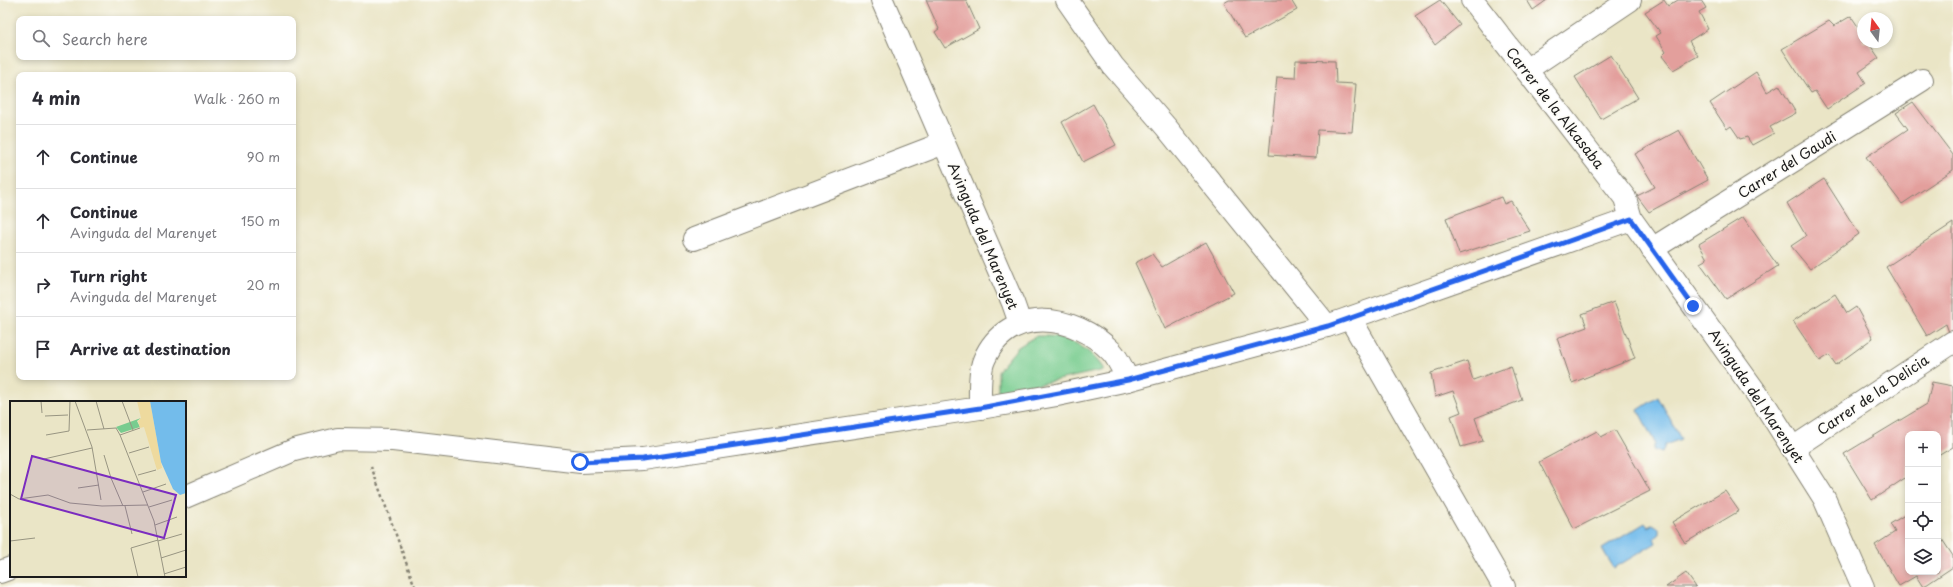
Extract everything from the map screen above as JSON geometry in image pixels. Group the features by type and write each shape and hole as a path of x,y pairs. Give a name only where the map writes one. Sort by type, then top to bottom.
{"street":[{"name":"Avinguda del Marenyet","path":"882,0 1020,323 997,338 984,361 980,408"},
{"path":"1067,0 1113,66 1166,127 1328,326"},
{"name":"Carrer de la Alkasaba","path":"1472,0 1625,198 1631,219"},
{"path":"1526,70 1630,0"},
{"name":"Carrer del Gaudi","path":"1652,249 1922,80"},
{"path":"694,239 944,143"},
{"name":"Avinguda del Marenyet","path":"1631,219 1767,408 1793,448 1824,498 1863,587"},
{"path":"186,497 294,450 338,439 393,440 580,462 628,460 651,458 980,408 1128,380 1328,326 1631,219"},
{"path":"1350,318 1504,587"},
{"path":"1020,323 1050,321 1079,327 1099,340 1112,352 1128,380"},
{"name":"Carrer de la Delicia","path":"1793,448 1953,342"},
{"path":"0,572 10,568"}],"path":[{"path":"361,439 415,587"}],"green space":[{"path":"1036,336 1057,337 1071,341 1090,353 1104,370 998,393 998,371 1018,347"}],"water":[{"path":"1658,397 1681,439 1665,445 1662,453 1653,450 1655,443 1638,410"},
{"path":"1645,523 1648,527 1653,524 1659,528 1659,534 1654,538 1656,543 1614,568 1602,549"}],"building":[{"path":"926,0 966,0 979,29 945,48 935,32 939,29"},
{"path":"1229,0 1291,0 1297,10 1245,38 1224,3"},
{"path":"1440,0 1460,25 1435,45 1415,16"},
{"path":"1527,0 1547,0 1533,10"},
{"path":"1664,0 1668,6 1678,0 1701,0 1706,8 1699,12 1708,29 1689,41 1698,56 1673,70 1662,56 1666,52 1656,36 1661,33 1645,12"},
{"path":"1851,16 1857,25 1857,48 1872,48 1879,58 1859,72 1866,83 1827,109 1815,91 1811,93 1782,49 1829,21 1834,26"},
{"path":"1611,55 1638,98 1601,119 1575,77"},
{"path":"1296,60 1335,61 1336,83 1356,84 1352,132 1318,130 1316,158 1269,155 1277,77 1295,78"},
{"path":"1756,72 1767,92 1779,85 1796,113 1770,127 1774,133 1752,145 1747,137 1740,139 1731,126 1727,129 1710,103"},
{"path":"1913,102 1953,155 1953,170 1902,204 1866,157 1908,129 1896,113"},
{"path":"1093,104 1116,145 1083,162 1062,122"},
{"path":"1679,130 1708,180 1649,212 1637,196 1655,187 1635,154"},
{"path":"1824,179 1859,234 1810,269 1791,246 1806,236 1787,203"},
{"path":"1501,197 1504,204 1511,201 1530,231 1459,254 1446,218"},
{"path":"1743,217 1778,266 1726,299 1700,263 1707,259 1699,244"},
{"path":"1953,223 1953,333 1950,335 1946,324 1927,336 1886,267"},
{"path":"1206,242 1234,293 1165,329 1135,263 1152,254 1162,267"},
{"path":"1835,294 1847,313 1856,307 1873,338 1836,365 1829,355 1820,361 1793,321"},
{"path":"1614,302 1635,358 1572,383 1557,338 1587,327 1582,314"},
{"path":"1467,361 1473,380 1511,366 1522,400 1475,418 1483,441 1461,447 1451,416 1461,412 1453,391 1435,397 1431,373"},
{"path":"1932,382 1953,386 1953,447 1941,454 1941,431 1905,431 1905,478 1872,500 1844,454 1927,404"},
{"path":"1615,430 1650,491 1574,529 1539,462 1597,431 1601,437"},
{"path":"1725,491 1739,511 1685,543 1672,522"},
{"path":"1905,515 1905,575 1941,575 1923,587 1916,576 1899,586 1875,545 1895,532 1890,524"},
{"path":"1941,538 1953,556 1953,567 1941,575"},
{"path":"1686,573 1696,587 1666,587"}],"route":[{"path":"580,462 643,459 980,408 1057,395 1128,380 1328,326 1631,219 1693,306"}]}
